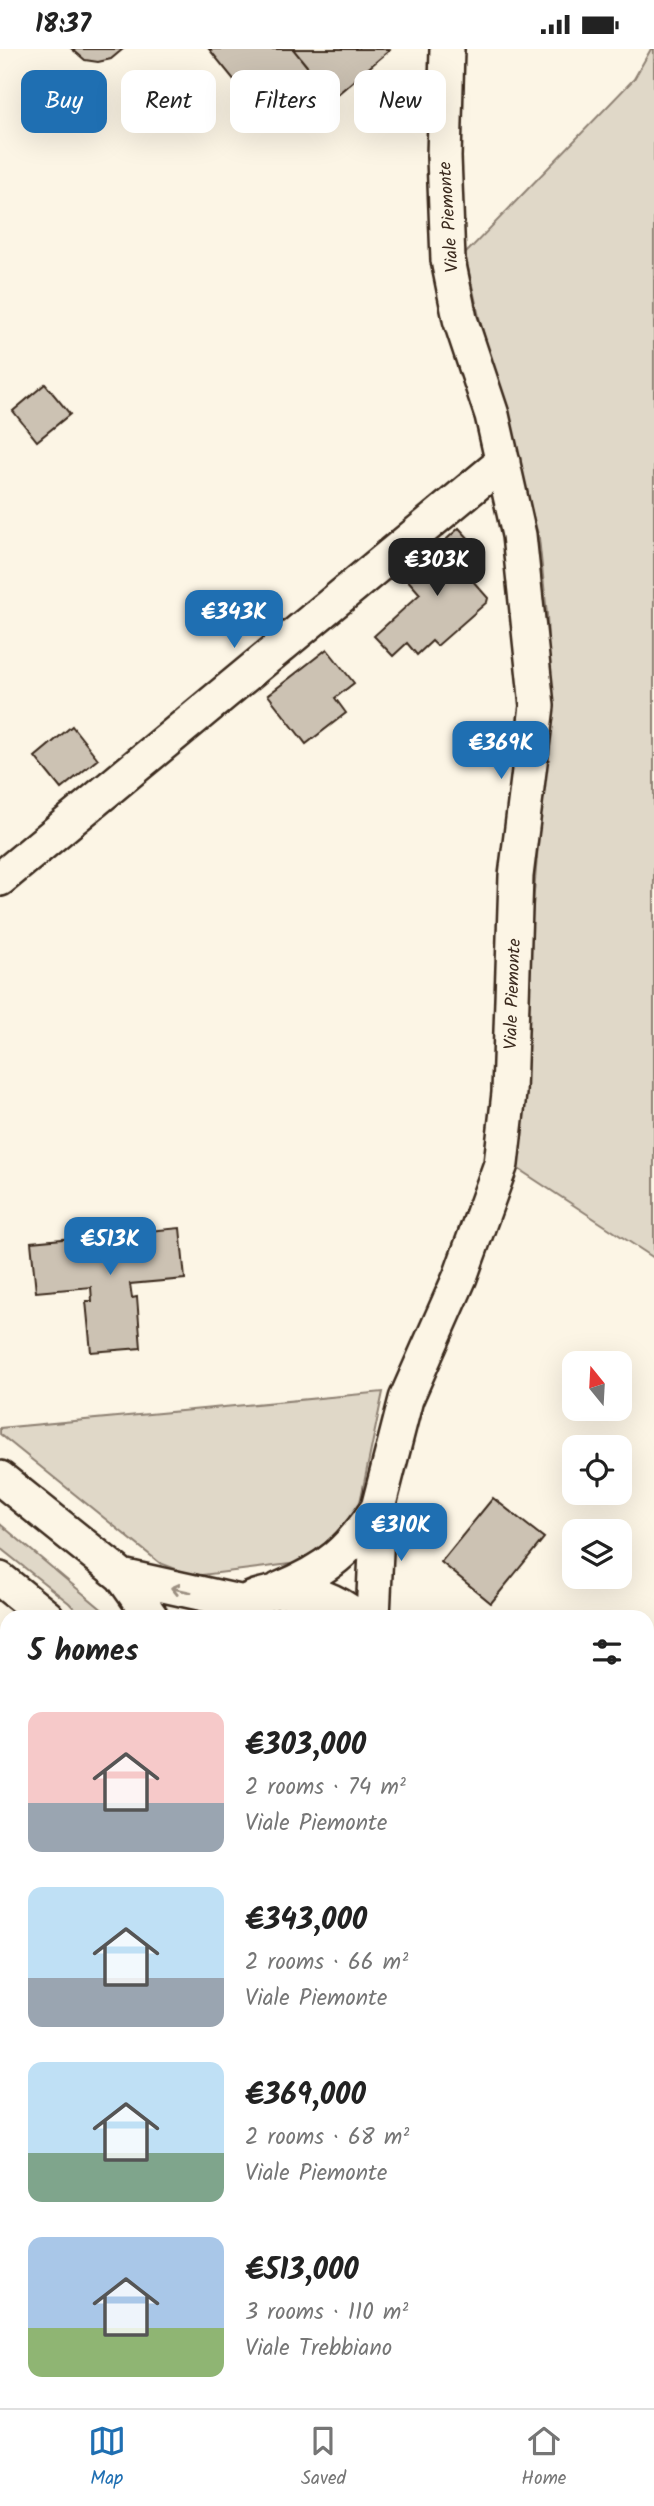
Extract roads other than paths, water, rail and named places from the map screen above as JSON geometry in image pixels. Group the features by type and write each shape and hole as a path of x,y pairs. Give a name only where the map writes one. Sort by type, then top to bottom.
{"street":[{"name":"Viale Piemonte","path":"373,1610 378,1508 406,1399 460,1277 501,1164 509,1093 516,876 537,706 519,534 492,415 460,319 448,260 444,157 447,49"},
{"path":"0,879 503,463"},
{"path":"0,1478 122,1576 146,1610"},
{"name":"Viale Piemonte","path":"277,1591 316,1574 342,1554 378,1508"},
{"path":"122,1576 230,1610 277,1591 305,1591 323,1597 344,1610"},
{"path":"0,1579 38,1610"}]}
